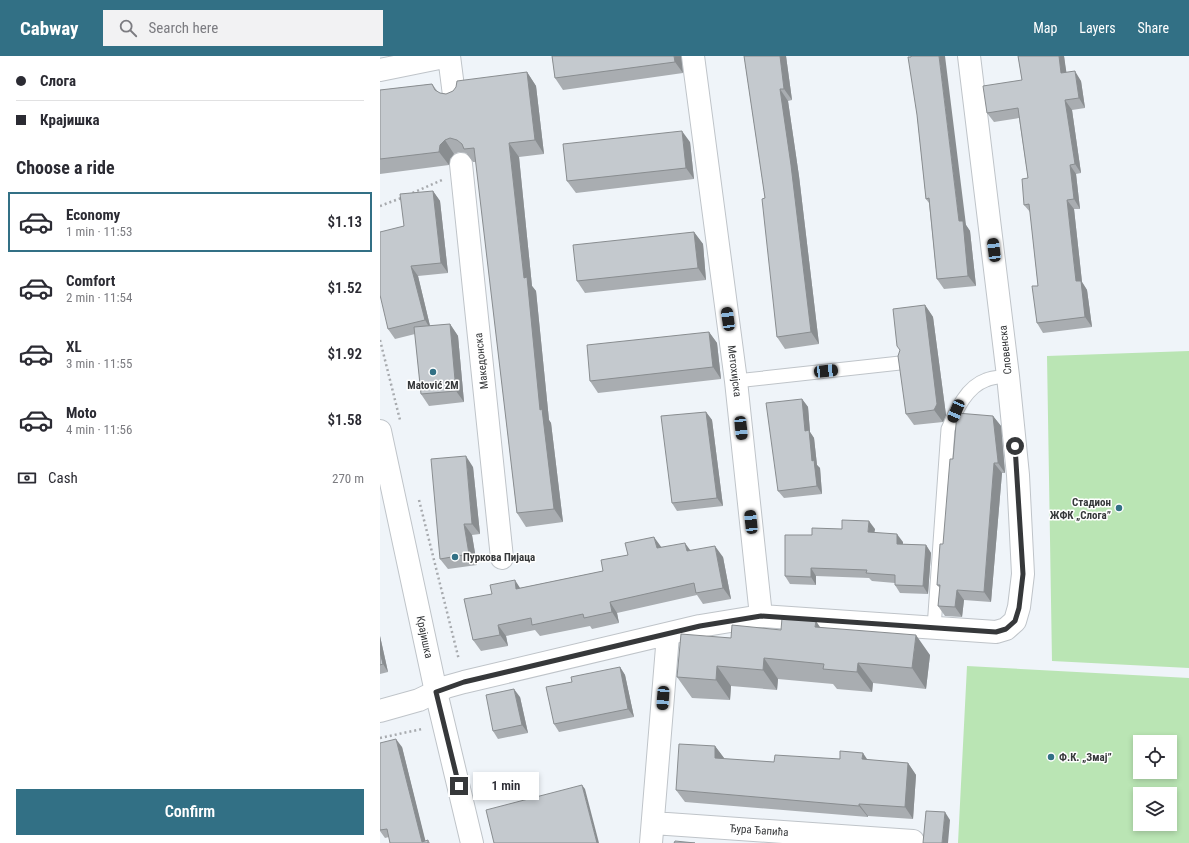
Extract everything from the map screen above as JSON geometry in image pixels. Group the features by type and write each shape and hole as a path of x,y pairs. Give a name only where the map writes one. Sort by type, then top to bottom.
{"street":[{"path":"380,70 449,56 454,95"},
{"name":"Метохијска","path":"693,56 736,381 761,616"},
{"name":"Словенска","path":"934,628 996,632 1006,629 1015,621 1019,608 1023,574 1018,475 1008,376 969,56"},
{"name":"Македонска","path":"461,171 502,558"},
{"name":"Крајишка","path":"380,431 436,692 472,843"},
{"path":"380,711 419,700 464,682 668,635 700,626 761,616 934,628"},
{"path":"652,833 668,635"},
{"name":"Ђура Ђапића","path":"652,833 912,841"}],"lane":[{"path":"736,381 900,363"},
{"path":"934,628 948,429 956,411 974,387 986,380 1008,376"}],"path":[{"path":"380,206 461,171"},
{"path":"380,340 401,425"},
{"path":"418,494 464,682"},
{"path":"380,738 425,729"}],"green space":[{"name":"Стадион ЖФК „Слога”","path":"1189,351 1189,668 1052,661 1047,356"},
{"name":"Ф.К. „Змај”","path":"967,666 1189,678 1189,843 958,843"}],"building":[{"path":"552,56 674,56 675,62 555,78"},
{"path":"744,56 780,56 784,89 780,89 791,165 811,332 777,337 762,199 765,198"},
{"path":"939,56 959,221 963,221 968,276 937,279 929,198 926,199 917,115 908,57"},
{"path":"1018,56 1059,56 1061,73 1075,71 1079,98 1065,100 1075,164 1070,165 1074,199 1067,200 1076,281 1081,281 1085,317 1037,323 1032,286 1038,286 1029,204 1024,205 1022,179 1028,178 1018,108 987,113 983,86 1022,80"},
{"path":"527,72 535,140 509,143 524,278 527,277 540,410 542,409 554,509 517,513 474,148 464,149 462,144 457,140 450,138 445,140 440,145 439,152 380,159 380,90 432,84 435,90 446,94 453,91 456,87 457,81"},
{"path":"682,131 686,168 567,181 563,144"},
{"path":"433,191 441,263 411,266 425,320 388,329 380,295 380,232 404,226 400,194"},
{"path":"694,232 698,268 577,281 573,245"},
{"path":"925,305 937,404 934,410 906,414 898,356 900,350 897,346 893,309"},
{"path":"450,324 456,391 421,394 414,327"},
{"path":"709,332 713,367 590,381 587,345"},
{"path":"802,399 805,431 809,430 812,461 814,460 817,486 778,491 766,403"},
{"path":"706,412 717,498 672,503 661,416"},
{"path":"957,413 993,416 998,463 994,463 984,592 957,590 955,607 938,606 940,585 937,585 940,544 943,544 950,459 953,459"},
{"path":"466,456 472,524 464,524 469,554 440,559 431,459"},
{"path":"842,520 869,521 868,532 897,534 897,544 926,545 923,586 895,585 895,575 866,573 867,570 811,568 811,577 785,576 785,535 812,535 812,528 842,529"},
{"path":"654,537 657,548 685,543 687,551 715,546 723,588 696,593 694,583 610,602 612,612 584,618 583,614 532,625 531,618 498,625 500,635 473,640 464,599 492,594 490,585 515,580 516,589 603,571 601,560 628,555 625,543"},
{"path":"782,618 816,621 815,627 916,635 912,668 858,663 857,672 823,669 824,664 764,658 763,670 717,666 716,680 677,677 681,634 731,638 732,625 781,630"},
{"path":"380,652 383,664 380,665"},
{"path":"620,667 628,709 554,724 546,687 572,682 571,677"},
{"path":"514,689 522,725 493,731 486,695"},
{"path":"396,739 422,842 428,840 428,843 390,843 387,829 380,830 380,743"},
{"path":"679,744 715,746 715,758 774,762 775,755 840,759 840,751 863,753 862,759 908,763 905,807 859,804 859,806 676,790"},
{"path":"582,785 597,843 494,843 486,810"},
{"path":"926,811 945,812 942,843 923,843"},
{"path":"675,841 695,843 674,843"}],"place":[{"name":"Matović 2M","path":"433,372"},
{"name":"Стадион ЖФК „Слога”","path":"1119,508"},
{"name":"Пуркова Пијаца","path":"455,557"},
{"name":"Ф.К. „Змај”","path":"1051,757"}],"route":[{"path":"459,786 436,692 446,687 668,635 700,626 761,616 794,617 996,632 1006,629 1015,621 1019,608 1023,574 1015,446"}]}
